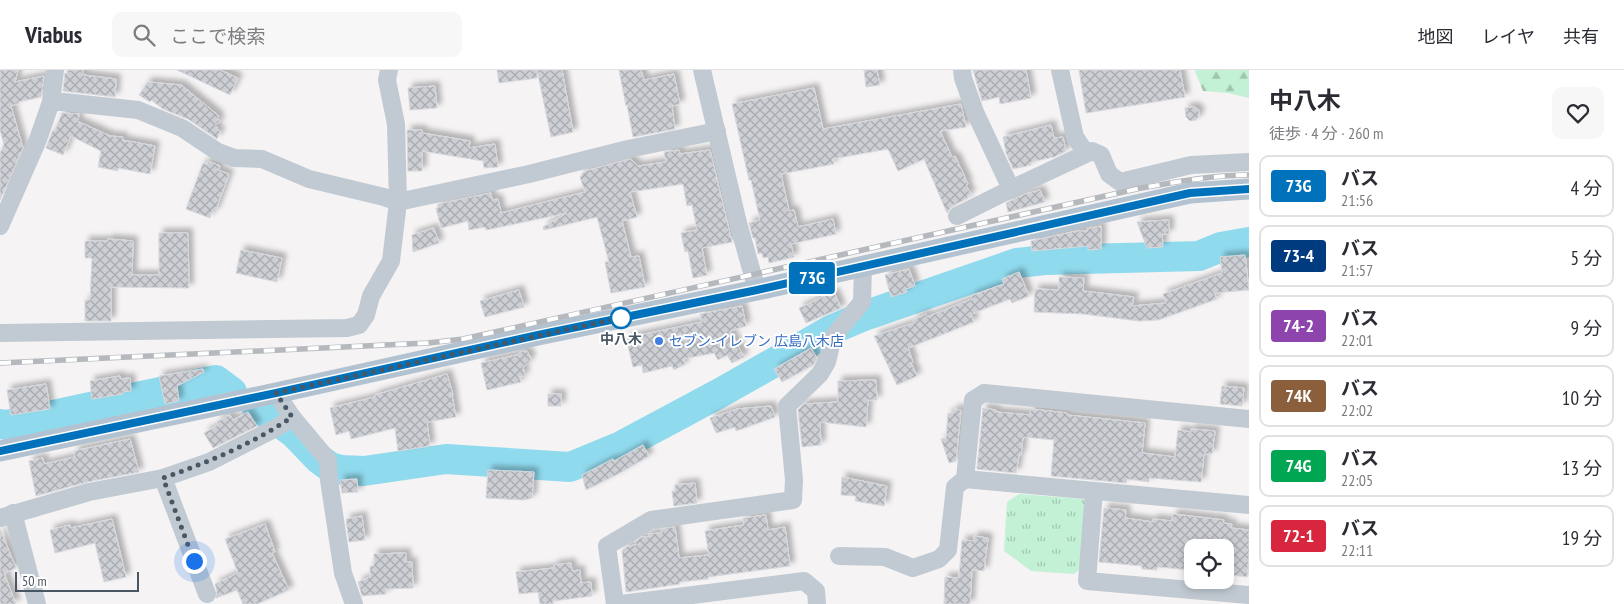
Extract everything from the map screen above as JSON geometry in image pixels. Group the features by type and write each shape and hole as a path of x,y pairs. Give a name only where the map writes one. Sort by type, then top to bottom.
{"main road":[{"path":"0,451 538,335 757,290 1190,193 1249,189"}],"street":[{"path":"0,226 37,142 51,102 55,70"},
{"path":"0,333 347,328 359,325 366,315 371,296 392,261 398,202 396,124 387,80 389,70"},
{"path":"702,70 738,223 757,290"},
{"path":"962,70 962,78 975,112 1010,189"},
{"path":"1060,70 1075,137 1086,154"},
{"path":"51,102 138,110 182,128 218,152 234,158 262,160 309,179 398,202 529,174 628,149 716,131"},
{"path":"957,216 1092,151 1101,155 1109,174 1120,182 1191,165 1249,162"},
{"path":"615,604 607,546 651,520 793,500 794,480 787,406 820,374 827,362 833,337 862,302 864,266"},
{"path":"276,393 286,421 328,466 343,573 354,604"},
{"path":"965,479 973,400 984,393 1249,419"},
{"path":"37,604 6,515 89,492 163,478 209,462 286,421"},
{"path":"163,478 207,594"},
{"path":"839,556 886,557 913,568 939,559 948,550 955,487 965,479 1249,505"},
{"path":"1094,491 1087,580 1249,595"},
{"path":"621,604 804,581 816,591 817,604"}],"green space":[{"path":"1196,70 1249,70 1249,98 1228,93 1203,91"},
{"path":"1019,494 1083,499 1089,507 1082,567 1074,574 1031,571 1004,551 1007,502"}],"building":[{"path":"0,70 18,70 15,82 44,76 41,97 18,102 11,106 23,148 0,200 0,153 4,145 0,130"},
{"path":"68,70 83,70 83,75 116,79 115,97 63,91 65,73 67,74"},
{"path":"177,70 220,70 238,78 230,95"},
{"path":"497,70 537,70 537,78 499,83"},
{"path":"537,70 562,70 573,132 551,137"},
{"path":"619,70 641,70 644,80 674,74 680,104 672,106 675,129 633,137"},
{"path":"864,70 877,70 880,85 866,87"},
{"path":"973,70 1026,70 1031,98 1000,104 999,97 982,101"},
{"path":"1079,70 1180,70 1185,97 1086,113"},
{"path":"148,82 181,85 219,116 217,119 221,121 215,125 220,132 217,139 188,119 163,109 151,100 150,102 139,95"},
{"path":"435,86 437,108 410,110 408,88"},
{"path":"814,88 823,129 961,104 966,127 940,131 952,157 955,156 971,194 967,196 968,198 952,206 947,213 924,159 898,171 888,149 832,159 834,164 781,174 789,211 794,210 798,227 833,219 836,234 791,244 794,257 769,263 768,257 763,258 762,253 758,254 755,238 753,238 749,223 760,220 732,104"},
{"path":"1194,107 1199,110 1199,116 1196,120 1190,121 1186,117 1185,108"},
{"path":"62,113 80,114 77,121 110,136 123,137 122,140 155,146 150,174 118,168 118,171 98,167 101,151 71,136 63,155 46,148"},
{"path":"1051,125 1054,138 1063,137 1066,151 1054,157 1031,162 1031,165 1013,169 1006,153 1003,137"},
{"path":"407,130 422,130 422,133 470,141 469,148 495,144 498,167 484,168 483,161 422,151 422,171 408,171"},
{"path":"679,150 680,154 710,150 732,242 702,248 707,275 693,278 688,251 685,252 681,233 697,230 692,205 687,206 683,184 630,192 637,217 622,221 631,257 639,256 645,287 611,293 605,262 609,262 597,217 544,230 543,227 567,213 486,230 485,227 469,230 468,221 441,228 436,208 438,208 438,204 491,193 492,200 498,199 501,213 585,192 580,177 585,171 630,159 638,166 666,162 664,152"},
{"path":"208,161 220,166 218,170 229,174 215,212 212,211 210,218 186,209 203,163 207,165"},
{"path":"1040,190 1045,202 1008,212 1006,203 1025,194"},
{"path":"1169,220 1169,234 1162,234 1163,247 1147,248 1137,222"},
{"path":"1101,226 1101,249 1088,250 1088,246 1032,251 1031,241 1077,231 1088,231 1087,229"},
{"path":"434,228 439,243 413,252 412,235"},
{"path":"159,233 188,233 189,288 111,287 111,321 85,321 85,300 90,300 92,258 85,258 85,241 108,241 108,239 133,241 132,275 159,275"},
{"path":"241,250 282,258 277,282 236,273"},
{"path":"1245,255 1249,290 1214,293 1217,299 1158,320 1139,321 1083,314 1034,312 1035,289 1059,290 1059,277 1084,278 1083,291 1134,297 1132,306 1166,303 1163,294 1222,273 1220,257"},
{"path":"909,269 915,286 906,289 907,292 891,297 885,275"},
{"path":"1019,272 1029,296 1012,303 1010,299 971,314 974,322 908,348 913,362 911,363 917,376 897,385 874,336 914,323 913,320 926,314 927,317 972,299 971,296 1004,284 1002,279"},
{"path":"519,290 524,307 485,317 480,301"},
{"path":"834,292 841,308 806,323 799,308"},
{"path":"742,306 746,326 730,331 744,357 732,363 727,355 718,360 714,353 683,359 685,364 674,370 672,366 643,373 642,365 633,367 626,338 702,322 700,314"},
{"path":"811,348 817,358 813,365 782,382 774,369"},
{"path":"527,351 531,358 523,367 525,376 519,377 521,382 487,390 481,363"},
{"path":"203,369 204,372 177,386 179,401 165,404 159,376"},
{"path":"447,374 453,395 456,417 427,422 430,446 398,451 395,428 351,439 349,431 336,435 330,408 375,397 375,395"},
{"path":"120,376 120,379 130,378 131,391 92,399 90,381"},
{"path":"876,380 877,400 868,400 866,427 820,422 821,445 802,447 798,410 804,404 838,402 838,381"},
{"path":"46,384 50,409 11,415 7,390"},
{"path":"1222,386 1244,388 1242,406 1220,404"},
{"path":"548,394 561,394 561,406 548,406"},
{"path":"771,406 775,417 736,431 735,427 716,433 710,418 737,409"},
{"path":"983,408 996,410 996,412 1030,415 1031,409 1067,413 1067,415 1145,423 1142,453 1175,457 1178,430 1191,432 1191,429 1215,431 1212,454 1204,454 1201,482 1149,478 1149,482 1127,479 1126,483 1051,476 1054,440 1023,437 1016,473 977,469"},
{"path":"954,409 961,410 956,461 949,463 941,439 946,438 948,413 953,414"},
{"path":"248,412 257,426 213,448 204,433 218,425 217,422 227,416 230,415 233,420"},
{"path":"130,439 139,472 87,482 36,496 29,461 43,458 44,464 75,457 74,451"},
{"path":"643,445 649,456 586,490 582,475 613,459 614,461"},
{"path":"488,470 534,472 532,498 524,500 486,498"},
{"path":"842,477 887,486 884,506 855,501 856,496 841,495"},
{"path":"357,479 358,492 342,493 340,480"},
{"path":"695,483 697,503 674,506 672,491 675,491 675,485"},
{"path":"1104,508 1126,510 1125,518 1153,522 1153,519 1172,521 1173,514 1224,520 1223,523 1232,524 1231,528 1249,530 1247,577 1234,575 1234,539 1184,539 1184,569 1157,567 1157,570 1142,569 1142,566 1099,562"},
{"path":"766,515 768,530 785,527 790,566 708,577 708,579 679,582 680,584 626,592 622,550 628,546 636,545 635,542 642,537 649,537 648,534 662,533 661,529 675,527 679,558 709,555 705,531 744,525 743,518"},
{"path":"362,516 365,540 349,542 346,519"},
{"path":"112,519 126,577 104,582 95,543 55,553 50,530 70,525 71,528"},
{"path":"265,524 275,552 272,553 289,590 257,604 243,604 237,590 216,598 215,584 238,573 225,539"},
{"path":"0,529 16,568 4,573 16,604 0,604"},
{"path":"974,536 988,538 984,571 972,570 970,604 944,604 945,577 959,578 962,540 974,541"},
{"path":"406,553 406,562 412,562 413,588 386,589 386,594 362,596 358,582 370,577 370,566 374,566 374,554"},
{"path":"571,563 572,571 580,570 581,583 591,582 592,596 553,601 553,604 540,604 538,592 519,594 516,572 554,568 554,565"}],"waterway":[{"path":"257,408 295,434 319,459 330,467 341,470 364,471 446,459 570,467 621,446 831,330 864,316 1017,263 1045,260 1199,256 1221,247 1249,242"},
{"path":"0,424 7,425 216,380 232,392"}],"railway":[{"path":"0,363 428,343 463,339 1141,188 1181,181 1249,175"}],"bus line":[{"name":"73G","path":"0,451 538,335 757,290 1190,193 1249,189"}],"place":[{"name":"中八木","path":"621,318"},
{"name":"セブン-イレブン 広島八木店","path":"659,341"}],"route":[{"path":"194,561 163,478 209,462 278,427 292,417 276,393 629,316 621,318"}]}
